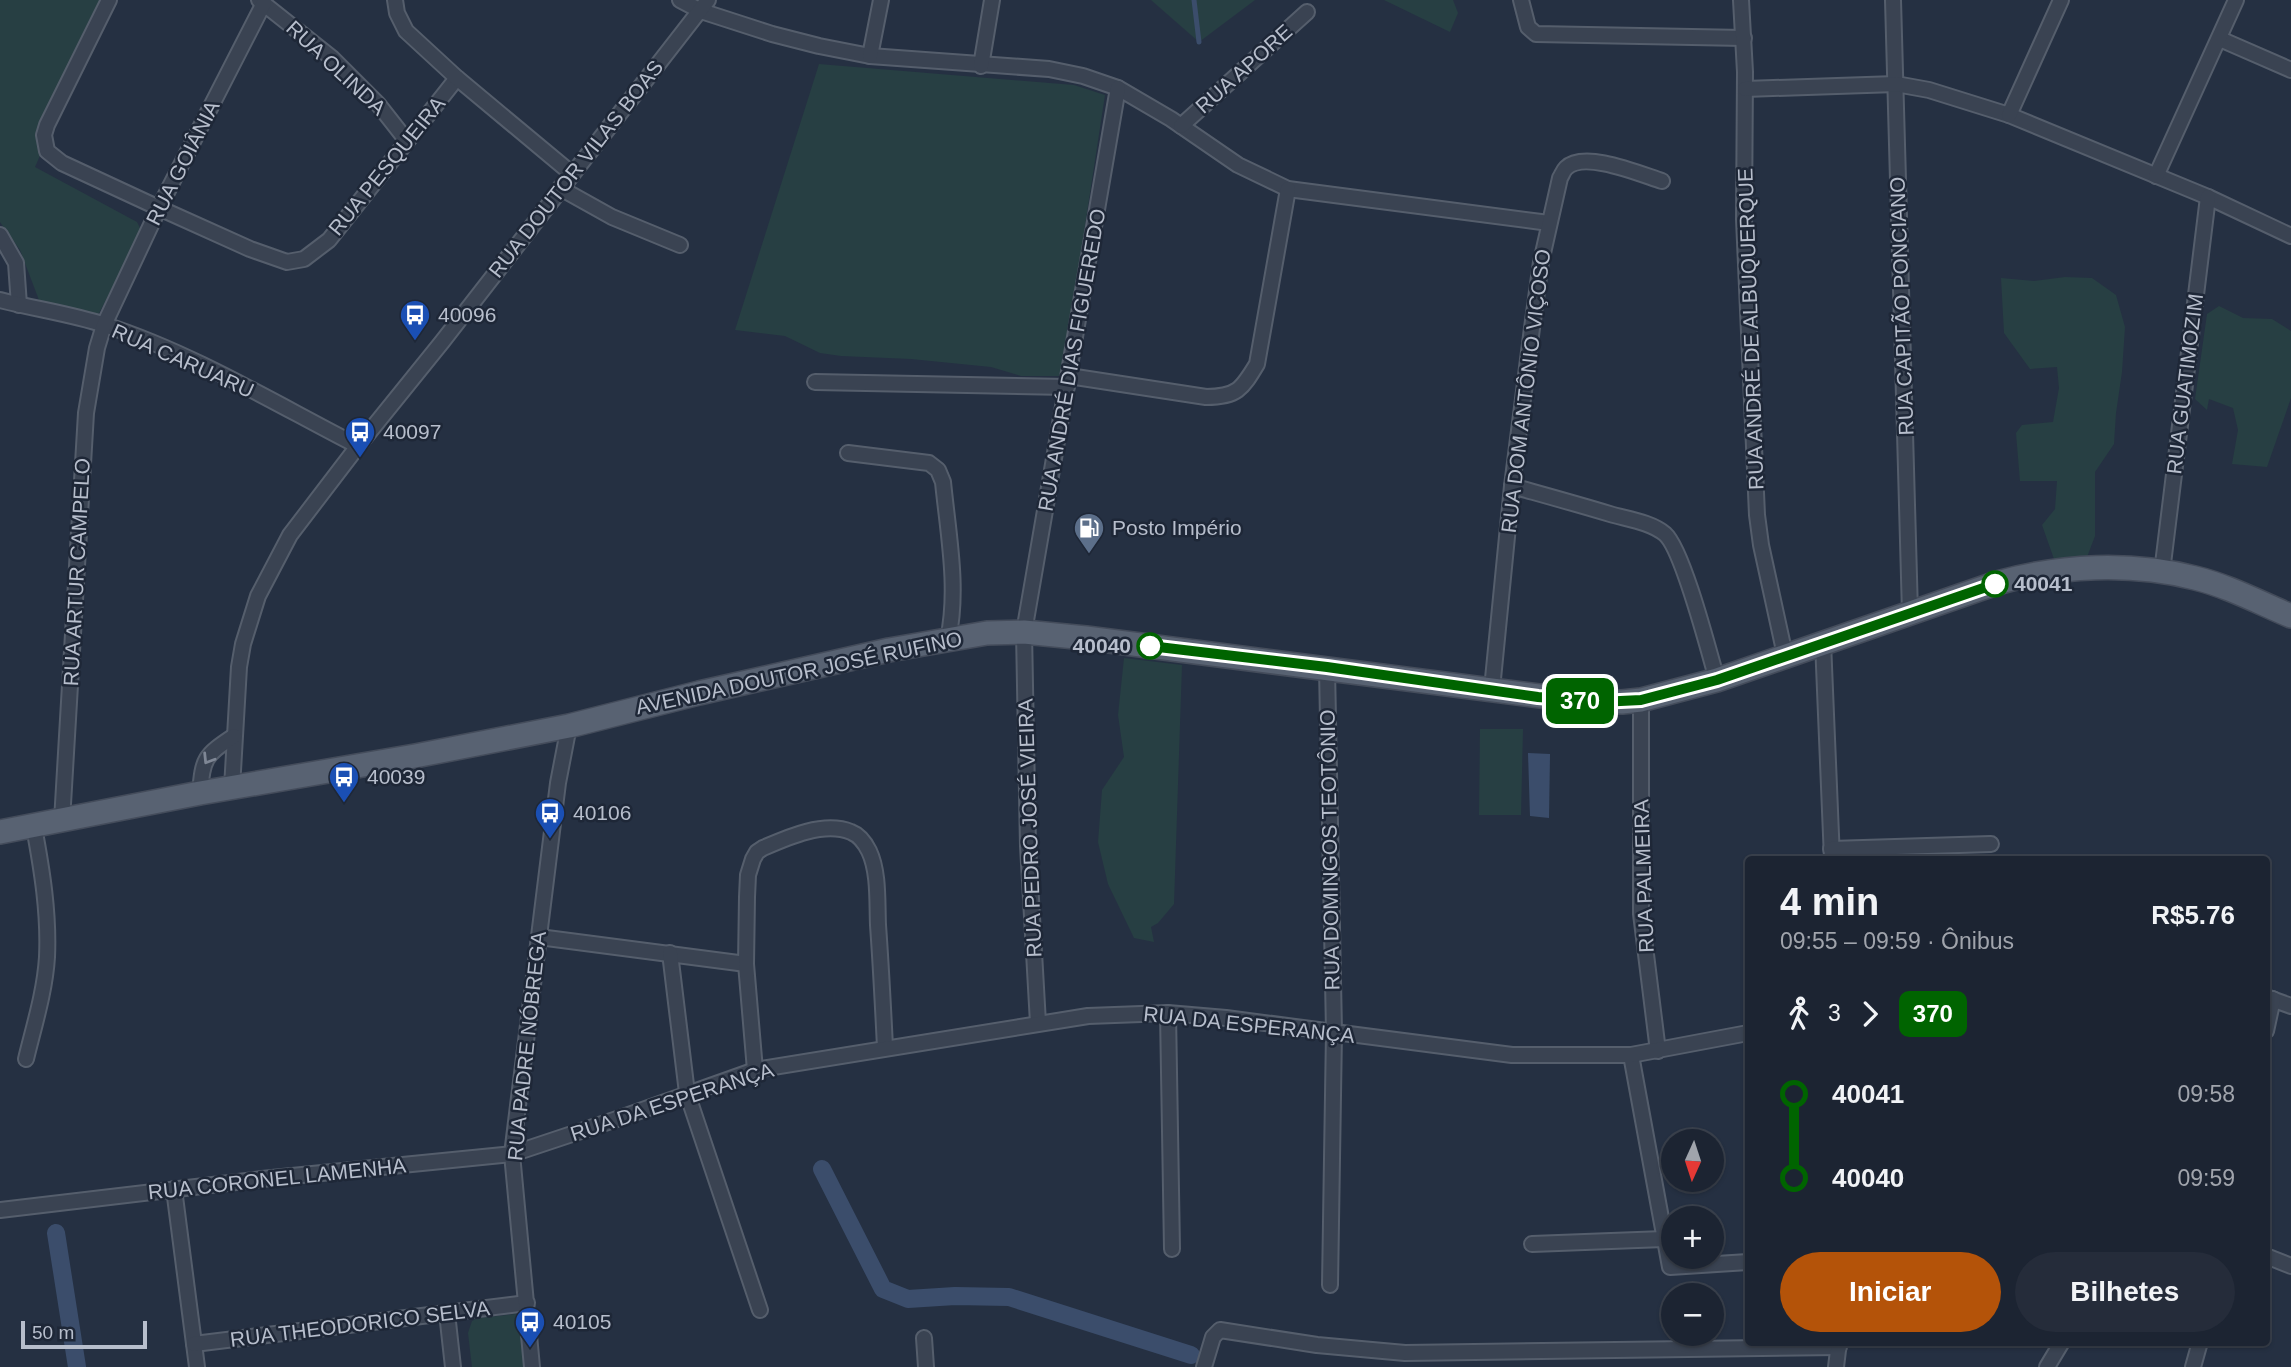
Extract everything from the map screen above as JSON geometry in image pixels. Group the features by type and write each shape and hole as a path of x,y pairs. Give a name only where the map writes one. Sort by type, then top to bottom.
{"main road":[{"name":"AVENIDA DOUTOR JOSÉ RUFINO","path":"0,832 200,793 415,757 569,726 699,693 987,633 1024,632 1327,667 1538,697 1622,702 1641,700 1717,680 1785,654 2024,576 2088,568 2162,572 2197,579 2291,616"}],"street":[{"name":"RUA PESQUEIRA","path":"109,0 47,125 44,135 47,151 54,158 159,208 250,249 287,262 304,259 329,240 457,78"},
{"path":"395,0 397,13 406,31 457,78 571,173"},
{"name":"RUA DOM ANTÔNIO VIÇOSO","path":"680,0 704,6 772,34 870,55 981,66 1049,69 1083,76 1118,88 1238,164 1288,189 1549,223 1541,262 1512,486 1492,689"},
{"path":"870,55 881,0"},
{"path":"981,66 992,0"},
{"path":"1521,0 1528,27 1533,33 1744,38"},
{"name":"RUA ANDRÉ DE ALBUQUERQUE","path":"1741,0 1745,89 1744,219 1757,516 1785,654"},
{"name":"RUA CAPITÃO PONCIANO","path":"1893,0 1910,613"},
{"path":"2009,115 2061,0"},
{"path":"2156,176 2236,0"},
{"name":"RUA OLINDA","path":"262,1 332,58 377,104 407,141"},
{"name":"RUA GOIÂNIA","path":"104,325 262,1"},
{"name":"RUA DOUTOR VILAS BOAS","path":"232,788 243,644 258,596 290,535 704,6"},
{"name":"RUA APORE","path":"1181,126 1307,12"},
{"path":"2220,39 2291,70"},
{"path":"1745,89 1896,84 1929,90 2009,115 2208,197 2291,236"},
{"name":"RUA ANDRÉ DIAS FIGUEREDO","path":"1024,632 1118,88"},
{"path":"1549,223 1560,178 1566,168 1574,164 1596,161 1662,181"},
{"path":"560,188 612,217 681,245"},
{"path":"816,382 1068,382 1206,397 1235,394 1257,364 1288,189"},
{"name":"RUA GUATIMOZIM","path":"2162,572 2208,197"},
{"path":"0,235 16,263 19,305"},
{"name":"RUA CARUARU","path":"0,300 104,325 216,373 358,446"},
{"name":"RUA ARTUR CAMPELO","path":"62,821 86,413 97,348 104,325"},
{"path":"848,453 929,463 938,470 943,482 951,571 952,619 948,639"},
{"path":"1512,486 1634,520 1657,528 1665,534 1674,546 1692,596 1717,680"},
{"name":"RUA PEDRO JOSÉ VIEIRA","path":"1024,632 1028,846 1038,1024"},
{"path":"1823,642 1831,854 1991,844"},
{"name":"RUA DOMINGOS TEOTÔNIO","path":"1327,667 1334,1032 1330,1285"},
{"name":"RUA PALMEIRA","path":"1641,700 1641,914 1658,1051"},
{"name":"RUA PADRE NÓBREGA","path":"532,1367 512,1154 558,783 569,726"},
{"path":"200,793 202,765 208,755 234,736"},
{"path":"26,1059 47,960 46,904 34,827"},
{"path":"755,1070 746,964 748,876 757,852 777,842 819,830 850,832 868,849 872,859 877,893 885,1047"},
{"path":"539,936 746,964"},
{"path":"670,953 687,1093 760,1310"},
{"path":"2270,998 2291,1006"},
{"path":"1168,1013 1172,1249"},
{"name":"RUA DA ESPERANÇA","path":"553,1140 755,1070 1088,1016 1168,1013 1512,1055 1630,1055 1745,1034"},
{"path":"1630,1055 1661,1222"},
{"name":"RUA CORONEL LAMENHA","path":"0,1210 512,1154 553,1140"},
{"path":"174,1189 197,1367"},
{"path":"1532,1244 1661,1238"},
{"path":"2270,1258 2291,1266"},
{"path":"1724,1263 1745,1262"},
{"name":"RUA THEODORICO SELVA","path":"194,1344 527,1303"},
{"path":"447,1313 453,1367"},
{"path":"1205,1367 1215,1333 1220,1330 1317,1345 1405,1353 1785,1346"},
{"path":"924,1338 926,1367"},
{"path":"1836,1367 1839,1346"},
{"path":"2048,1367 2060,1346"},
{"path":"2193,1367 2199,1346"}],"green space":[{"path":"0,0 114,0 68,92 35,167 137,222 142,232 98,315 88,316 42,308 20,250 0,222"},
{"path":"1151,0 1255,0 1199,42"},
{"path":"1384,0 1453,0 1458,13 1450,32"},
{"path":"819,64 1074,85 1105,95 1062,376 1021,376 991,367 911,359 841,356 820,353 785,336 735,330"},
{"path":"2065,277 2092,278 2116,295 2125,327 2114,444 2095,472 2095,536 2087,557 2054,559 2042,525 2055,509 2057,481 2020,481 2016,433 2022,425 2053,422 2059,388 2057,367 2030,369 2004,333 2001,278 2034,281"},
{"path":"2219,306 2243,318 2272,319 2291,331 2291,398 2267,467 2232,464 2238,430 2233,408 2209,399 2207,410 2195,399 2207,314"},
{"path":"1124,658 1182,665 1174,904 1158,923 1151,927 1154,942 1134,938 1108,884 1098,842 1102,790 1124,757 1118,715"},
{"path":"1480,729 1523,729 1521,815 1479,815"},
{"path":"521,1315 531,1367 472,1367 468,1333 472,1321"}],"water":[{"path":"1528,753 1550,754 1549,818 1530,816"}],"waterway":[{"path":"1194,0 1199,42"},
{"path":"822,1169 883,1289 908,1299 1009,1297 1191,1355"},
{"path":"56,1233 77,1367"}],"bus line":[{"name":"370","path":"1150,646 1327,667 1538,697 1622,702 1641,700 1717,680 1785,654 1995,584"}],"place":[{"name":"40096","path":"415,342"},
{"name":"40097","path":"360,459"},
{"name":"Posto Império","path":"1089,555"},
{"name":"40041","path":"1995,584"},
{"name":"40040","path":"1150,646"},
{"name":"40039","path":"344,804"},
{"name":"40106","path":"550,840"},
{"name":"40105","path":"530,1349"}]}
